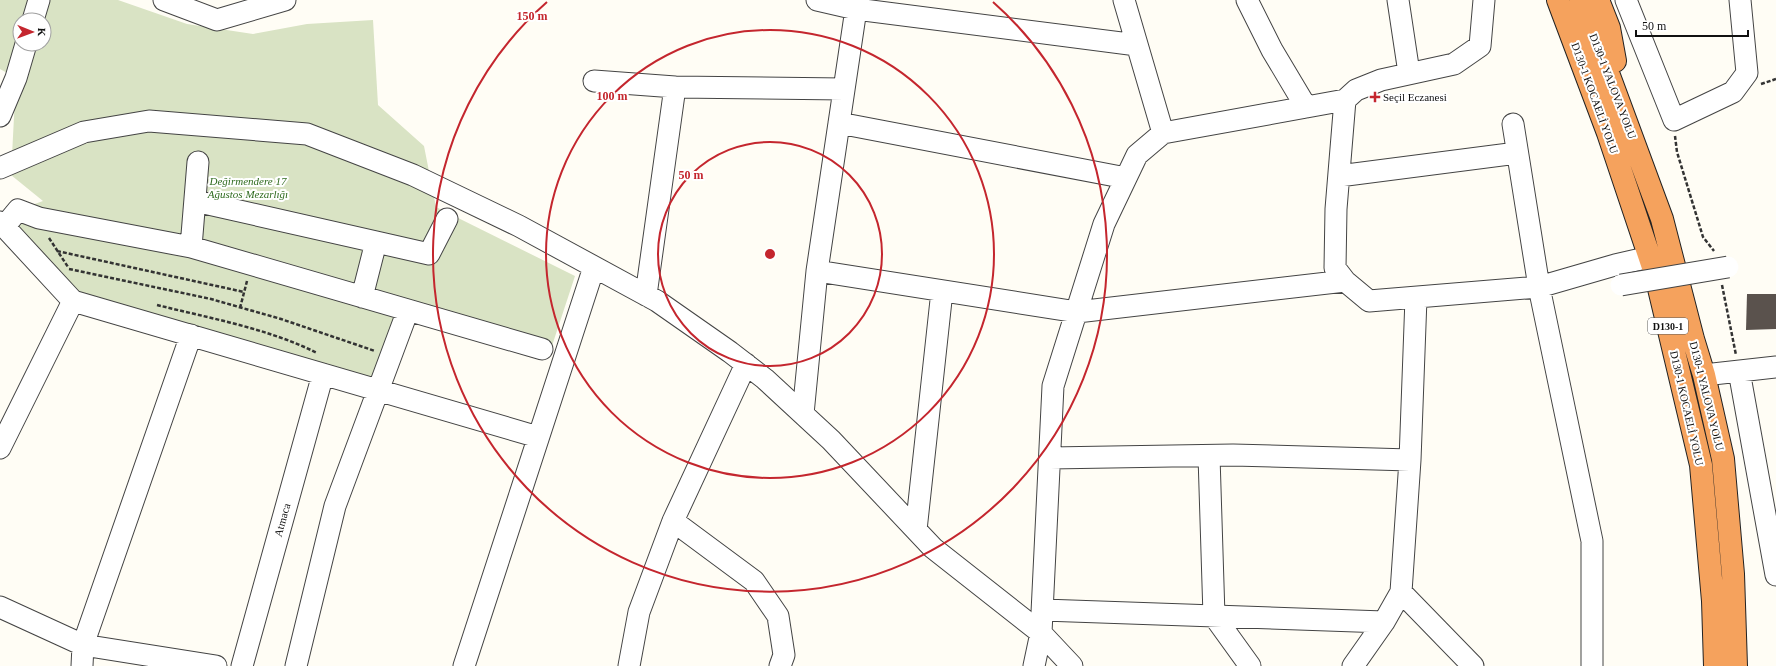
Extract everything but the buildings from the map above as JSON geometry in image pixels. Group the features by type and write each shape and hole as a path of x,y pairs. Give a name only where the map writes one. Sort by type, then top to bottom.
{"highway":[{"path":"1547,0 1566,45 1608,133"},
{"name":"D130-1 KOCAELİ YOLU","path":"1558,0 1608,133 1650,257 1701,465 1713,601 1715,666"},
{"name":"D130-1 YALOVA YOLU","path":"1581,0 1662,219 1693,339 1704,375 1723,460 1733,574 1736,666"},
{"path":"1598,0 1609,28 1626,121"}],"street":[{"path":"35,12 39,0"},
{"path":"164,0 217,20 285,0"},
{"path":"817,0 856,9 1137,45"},
{"path":"1124,0 1163,134"},
{"path":"1247,0 1272,50 1306,107"},
{"path":"1398,0 1409,74"},
{"path":"1034,666 1042,633 1053,386 1104,224 1137,155 1163,134 1345,100 1356,90 1381,80 1454,64 1480,46 1484,0"},
{"path":"1626,0 1674,120 1733,92 1747,73 1740,0"},
{"path":"803,414 817,271 856,9"},
{"path":"0,116 16,78 24,52"},
{"path":"594,81 675,87 844,89"},
{"path":"646,295 675,87"},
{"path":"1345,100 1336,209 1335,268 1345,281 1370,301 1539,287 1615,265 1650,257"},
{"path":"0,168 84,132 149,121 307,134 413,175 519,226 646,295 663,305 746,364 765,379 831,440 933,548 1042,633 1072,666"},
{"path":"839,123 1126,178"},
{"path":"1513,124 1539,287 1592,541 1592,666"},
{"path":"1338,176 1517,153"},
{"path":"191,247 198,162"},
{"path":"195,201 429,254 448,219"},
{"path":"538,437 379,387 323,374 73,301 2,225 18,210 39,218 191,247 542,349"},
{"path":"362,297 376,242"},
{"path":"464,666 594,267"},
{"path":"1621,285 1721,267"},
{"path":"817,271 1076,312 1345,281"},
{"path":"916,530 942,291"},
{"path":"1353,666 1384,622 1400,592 1410,460 1416,298"},
{"path":"0,448 73,301"},
{"path":"296,666 335,506 408,310"},
{"path":"82,666 83,645 190,336"},
{"path":"629,666 639,612 673,521 746,364"},
{"path":"1704,375 1776,367"},
{"path":"1739,371 1776,575"},
{"name":"Atmaca","path":"242,666 323,374"},
{"path":"1050,458 1208,456 1410,460"},
{"path":"1208,456 1214,616 1250,666"},
{"path":"673,521 754,581 778,616 784,655 780,666"},
{"path":"1400,592 1473,666"},
{"path":"0,606 83,645 216,666"},
{"path":"1043,610 1384,622"}],"path":[{"path":"1674,120 1677,152 1681,166 1704,237 1721,267 1739,371"},
{"path":"39,218 57,251 69,269 211,299 281,319 391,356"},
{"path":"57,251 244,292"},
{"path":"240,308 252,265"},
{"path":"155,305 231,323 306,347"}],"green space":[{"name":"Değirmendere 17 Ağustos Mezarlığı","path":"0,0 118,0 187,24 253,34 307,24 373,20 378,105 424,146 436,207 575,276 548,358 411,318 383,391 75,296 10,227 18,210 43,201 11,175 16,78 0,69"}],"place":[{"name":"Seçil Eczanesi","path":"1375,97"}]}
